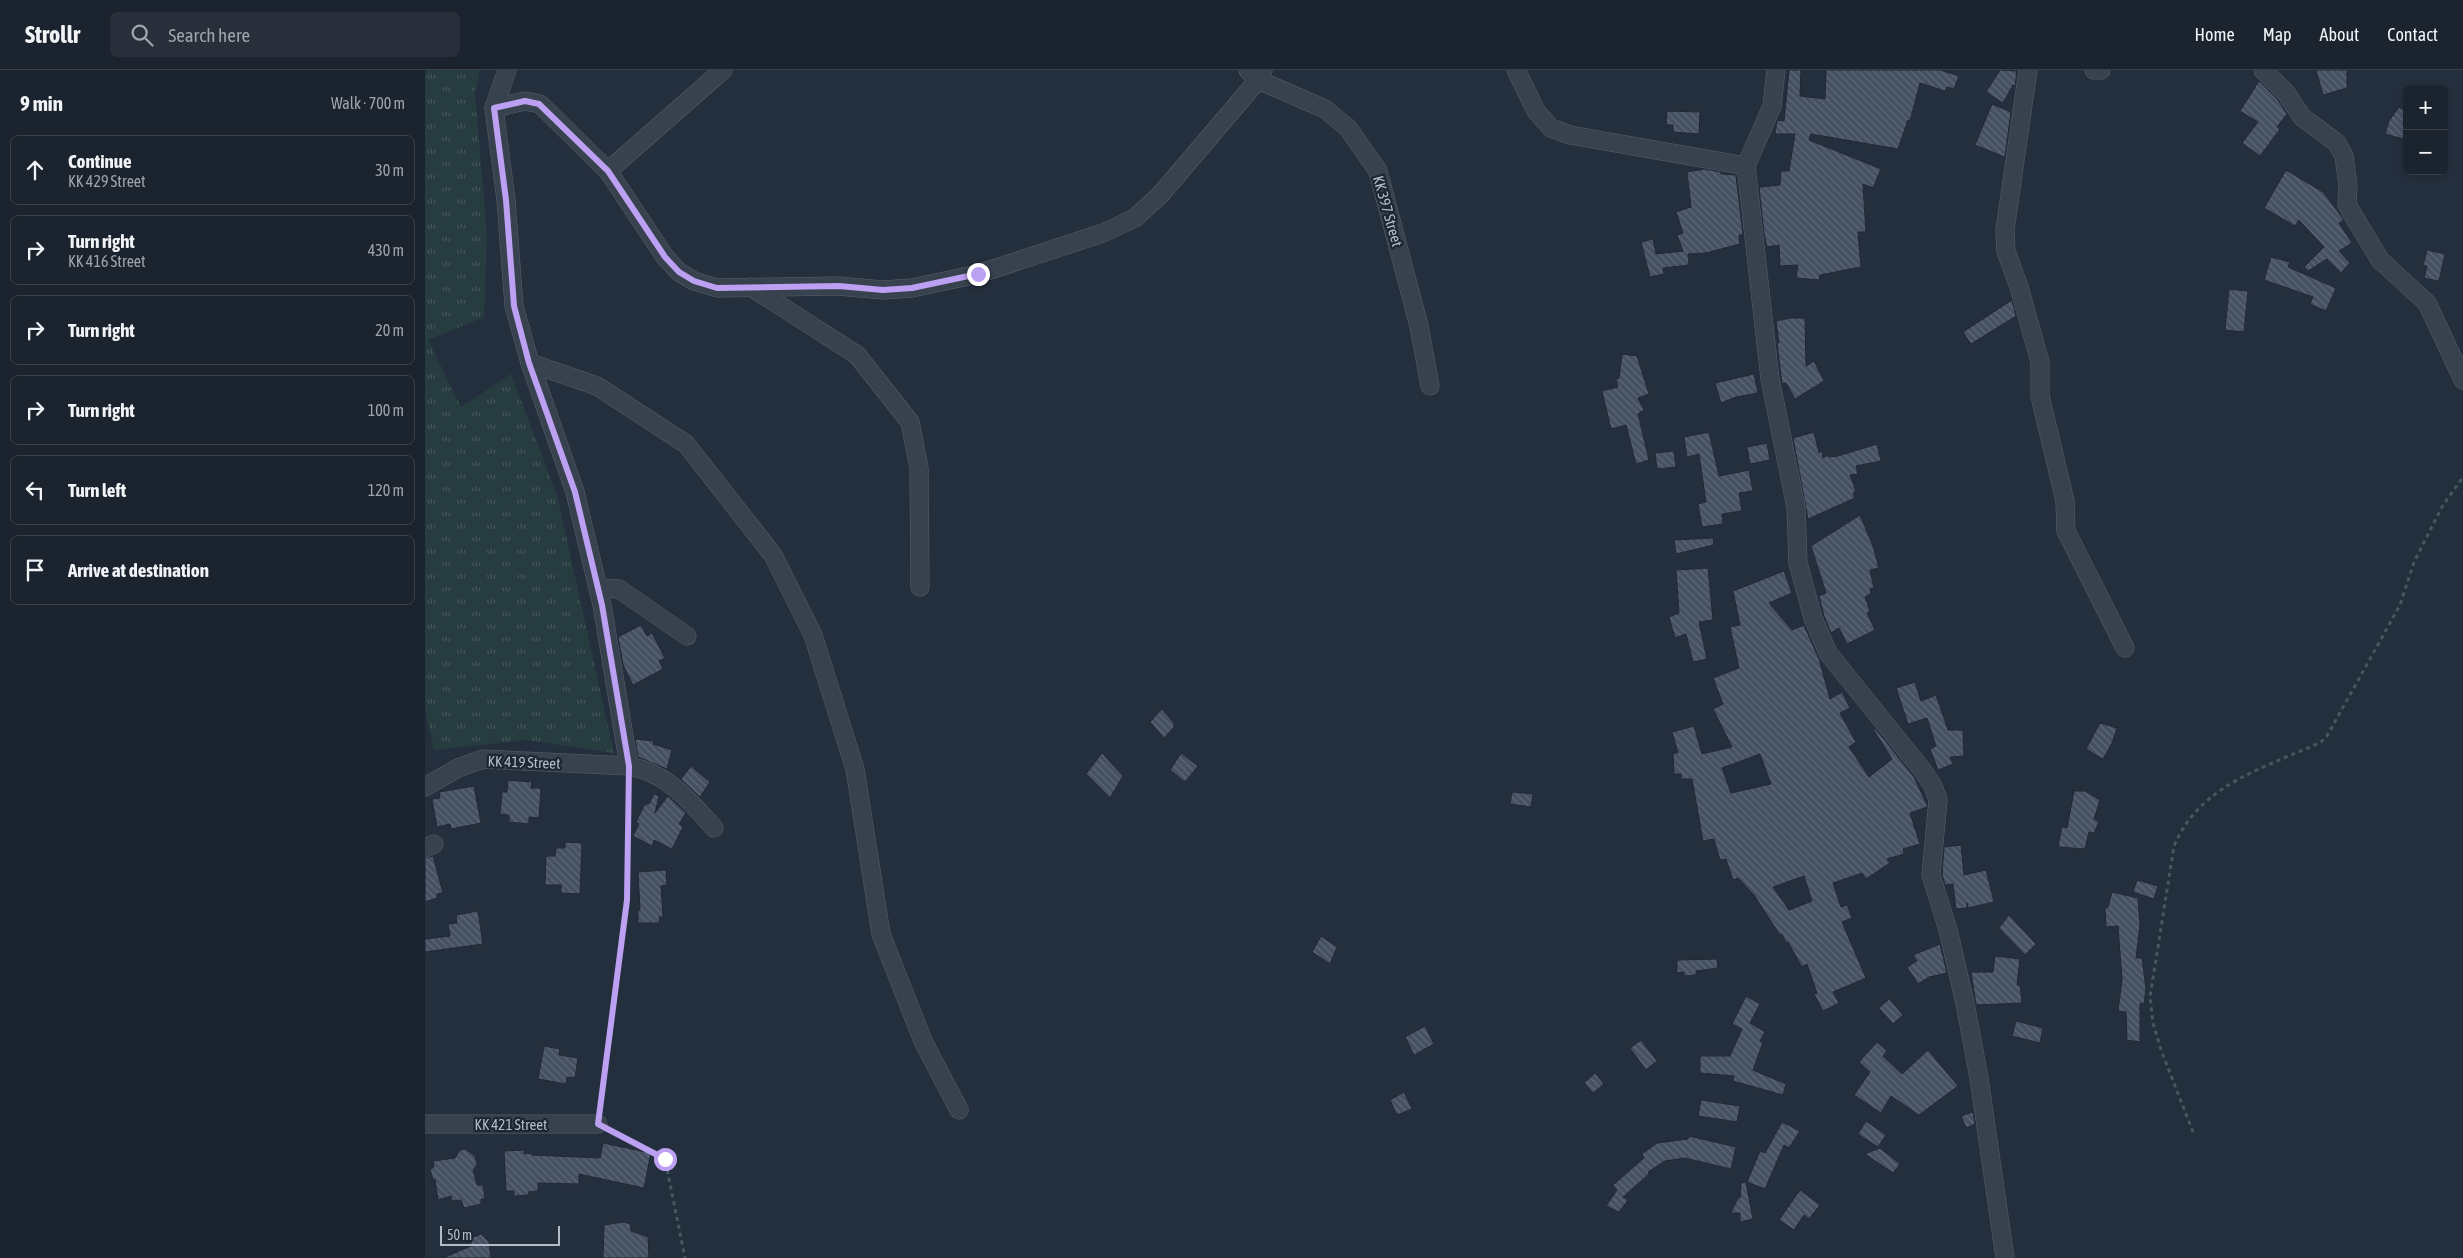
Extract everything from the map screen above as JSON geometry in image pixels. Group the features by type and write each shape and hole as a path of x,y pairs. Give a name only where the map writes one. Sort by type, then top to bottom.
{"street":[{"path":"507,70 494,108 506,200 514,306 529,363 575,492 598,588 629,766"},
{"path":"608,171 723,70"},
{"path":"1516,70 1536,111 1551,128 1570,135 1746,166"},
{"path":"1776,70 1772,106 1746,166 1770,379 1796,507 1798,563 1813,618 1828,653 1923,772 1933,786 1938,800 1931,875 1948,930 1965,1003 1979,1078 2005,1258"},
{"path":"2028,70 2005,230 2006,251 2019,287 2040,362 2040,396 2065,501 2066,531 2125,648"},
{"path":"2095,70 2101,70"},
{"path":"2263,70 2286,92 2302,117 2337,143 2344,156 2348,185 2347,204 2350,210 2381,260 2427,304 2463,380"},
{"path":"494,108 525,101 539,104 608,171 665,257 679,272 694,281 717,288 839,286 883,290 912,288 978,274 1103,233 1135,218 1161,194 1257,73"},
{"name":"KK 397 Street","path":"1257,73 1325,108 1348,128 1378,171 1419,326 1430,386"},
{"path":"751,287 857,356 910,422 919,468 920,587"},
{"path":"529,363 597,386 685,444 773,555 813,635 855,769 881,934 923,1041 959,1110"},
{"path":"598,588 619,589 687,636"},
{"name":"KK 419 Street","path":"425,788 458,768 483,759 629,766 646,769 661,776 684,794 714,828"},
{"name":"KK 421 Street","path":"425,1124 598,1124"}],"path":[{"path":"2193,1132 2161,1050 2153,1024 2150,997 2174,846 2182,827 2211,796 2242,777 2321,742 2327,736 2400,605 2414,562 2443,505 2463,477"},
{"path":"629,766 627,900 598,1124 665,1159 685,1258"}],"green space":[{"path":"425,70 480,70 475,93 487,235 484,317 428,340 461,407 511,374 557,495 614,753 526,740 434,750 425,709"}],"building":[{"path":"1789,70 1801,70 1800,96 1825,99 1826,70 1940,70 1959,76 1954,89 1947,87 1945,91 1920,83 1910,121 1908,120 1898,149 1811,134 1809,140 1881,169 1873,188 1863,184 1866,232 1858,232 1861,267 1820,275 1819,280 1796,278 1798,265 1780,266 1779,245 1767,247 1764,234 1759,187 1780,185 1781,171 1789,171 1795,134 1775,134 1777,120 1784,121"},
{"path":"2000,70 2017,71 2015,86 2013,85 2003,103 1986,92"},
{"path":"2316,70 2347,70 2347,88 2323,95"},
{"path":"2259,81 2278,100 2287,114 2277,127 2280,129 2260,156 2242,143 2258,122 2240,111"},
{"path":"1992,104 2011,112 2005,157 1975,145"},
{"path":"2399,107 2403,110 2403,139 2385,134 2389,121"},
{"path":"1667,111 1700,112 1699,134 1673,132 1673,125 1666,125"},
{"path":"1705,169 1721,172 1721,174 1736,175 1743,235 1739,235 1740,244 1706,253 1688,254 1689,265 1663,268 1664,274 1650,277 1641,242 1653,239 1656,254 1683,251 1677,235 1683,233 1676,212 1691,207 1687,172"},
{"path":"2286,170 2323,192 2344,220 2339,223 2352,243 2339,251 2350,263 2341,273 2327,259 2308,271 2304,267 2324,247 2299,220 2295,226 2264,208"},
{"path":"2427,250 2445,254 2439,281 2424,278 2427,266 2423,266"},
{"path":"2271,257 2290,262 2288,267 2336,288 2326,311 2310,304 2313,297 2264,280"},
{"path":"2229,289 2248,291 2244,332 2225,330"},
{"path":"2012,300 2016,316 1971,344 1963,332"},
{"path":"1805,318 1806,366 1814,361 1824,381 1795,399 1786,383 1782,384 1777,343 1779,343 1776,321"},
{"path":"1622,354 1637,356 1649,394 1638,398 1644,410 1638,414 1649,460 1636,464 1626,425 1611,429 1602,391 1618,387 1616,379 1619,378"},
{"path":"1754,374 1758,393 1736,397 1721,403 1715,383"},
{"path":"1709,432 1719,476 1749,470 1753,491 1739,493 1742,511 1722,514 1723,524 1702,527 1698,504 1706,502 1699,454 1687,457 1684,437"},
{"path":"1814,432 1819,453 1822,451 1823,458 1828,455 1829,457 1838,456 1877,444 1881,461 1856,466 1858,474 1850,475 1856,491 1853,493 1855,498 1808,519 1793,438"},
{"path":"1767,443 1770,460 1750,464 1747,447"},
{"path":"1674,451 1676,467 1657,469 1655,453"},
{"path":"1860,515 1873,546 1879,568 1870,570 1874,588 1870,589 1871,594 1865,597 1870,611 1867,613 1875,630 1847,644 1839,628 1831,633 1824,616 1819,596 1826,593 1811,546"},
{"path":"1713,538 1714,545 1676,554 1674,540"},
{"path":"1708,568 1713,620 1699,622 1707,659 1693,662 1686,634 1675,638 1669,617 1679,613 1676,570"},
{"path":"1784,571 1792,593 1769,603 1792,630 1804,625 1819,659 1830,699 1842,692 1850,708 1840,713 1856,742 1849,747 1869,777 1892,759 1873,729 1875,728 1914,777 1927,805 1927,807 1910,813 1920,844 1903,849 1904,854 1887,859 1890,863 1866,879 1862,873 1833,883 1841,907 1847,905 1852,918 1842,922 1866,978 1833,992 1839,1003 1823,1011 1814,994 1817,993 1807,964 1802,967 1788,942 1786,943 1782,934 1780,935 1754,895 1738,878 1733,880 1726,859 1720,860 1714,839 1703,841 1692,779 1681,779 1681,774 1674,774 1673,753 1678,753 1672,732 1694,726 1702,754 1732,747 1713,709 1723,704 1713,678 1739,668 1730,627 1740,625 1733,591","holes":["1760,754 1771,784 1731,793 1722,768","1804,876 1812,901 1789,910 1773,887"]},
{"path":"641,625 647,636 652,633 665,658 659,661 663,669 633,685 623,665 618,637"},
{"path":"1915,682 1921,701 1936,695 1948,730 1963,730 1964,756 1950,757 1953,764 1938,770 1930,749 1936,746 1927,718 1908,724 1896,688"},
{"path":"1162,709 1174,723 1174,727 1164,738 1150,722"},
{"path":"2100,723 2117,728 2112,743 2103,759 2086,749"},
{"path":"635,739 654,741 653,744 672,750 667,769 638,757"},
{"path":"1102,753 1123,776 1110,798 1086,774"},
{"path":"1181,753 1198,766 1185,782 1170,770"},
{"path":"691,766 710,782 700,797 681,779"},
{"path":"508,780 532,782 531,788 541,788 539,818 529,817 529,824 509,822 509,815 500,814 502,792 507,792"},
{"path":"474,786 481,823 451,829 450,824 437,827 432,799 440,798 439,792"},
{"path":"2074,791 2085,791 2100,800 2094,819 2099,822 2094,833 2089,832 2085,849 2058,847 2062,826 2067,828"},
{"path":"1512,792 1533,794 1531,807 1510,804"},
{"path":"654,794 659,796 655,813 668,796 686,813 679,824 683,827 672,849 654,840 652,846 633,836 639,824 636,822 645,804 649,804"},
{"path":"565,842 582,843 580,894 561,893 561,885 545,885 546,856 555,856 556,848 565,848"},
{"path":"1961,845 1964,875 1986,870 1994,902 1968,908 1967,903 1967,908 1956,909 1953,884 1945,885 1942,874 1944,847"},
{"path":"433,856 443,893 437,894 437,898 425,902 425,858"},
{"path":"666,870 667,885 661,886 663,917 659,917 660,923 638,923 638,910 640,910 638,872"},
{"path":"2137,880 2158,886 2154,899 2133,892"},
{"path":"2112,892 2138,898 2140,925 2136,958 2142,958 2146,989 2144,1004 2140,1003 2140,1042 2127,1040 2126,1012 2118,1011 2122,980 2118,926 2106,927 2105,908 2108,907"},
{"path":"478,911 483,944 425,952 425,939 450,936 448,924 457,923 456,915"},
{"path":"2009,915 2036,944 2025,955 1999,928"},
{"path":"1321,936 1337,947 1330,964 1312,952"},
{"path":"1940,944 1947,973 1929,977 1918,984 1907,967 1917,961 1913,955"},
{"path":"1995,956 2020,959 2017,985 2020,985 2022,1003 1976,1005 1971,972 1993,972"},
{"path":"1717,959 1718,968 1696,971 1696,975 1684,976 1684,972 1677,973 1677,960"},
{"path":"1746,996 1760,1004 1750,1023 1765,1032 1760,1041 1763,1042 1753,1070 1786,1084 1783,1095 1733,1081 1734,1076 1700,1073 1700,1056 1730,1056 1742,1029 1732,1024"},
{"path":"1889,999 1903,1015 1893,1024 1879,1008"},
{"path":"2016,1021 2043,1028 2040,1043 2012,1036"},
{"path":"1425,1026 1434,1044 1414,1055 1405,1037"},
{"path":"1641,1040 1657,1061 1646,1070 1630,1048"},
{"path":"1877,1042 1887,1051 1883,1056 1902,1074 1928,1050 1958,1086 1919,1115 1891,1096 1881,1113 1854,1095 1870,1072 1859,1062"},
{"path":"544,1046 560,1049 559,1055 578,1058 575,1078 567,1077 566,1084 538,1079"},
{"path":"1595,1073 1604,1084 1593,1093 1584,1083"},
{"path":"1404,1092 1412,1109 1397,1115 1390,1100"},
{"path":"1701,1100 1740,1106 1737,1122 1698,1116"},
{"path":"1973,1112 1975,1124 1966,1128 1961,1116"},
{"path":"1866,1121 1886,1135 1878,1147 1858,1134"},
{"path":"1782,1122 1800,1131 1789,1148 1784,1145 1765,1189 1747,1182 1760,1151 1765,1153"},
{"path":"1689,1136 1736,1147 1731,1169 1685,1158 1665,1161 1648,1172 1649,1174 1623,1197 1628,1200 1619,1212 1606,1206 1617,1190 1613,1185 1644,1158 1642,1154 1657,1143 1688,1139"},
{"path":"603,1143 651,1153 644,1188 579,1174 579,1184 538,1183 538,1191 528,1192 529,1195 514,1196 514,1191 506,1191 504,1151 524,1150 524,1154 532,1153 532,1155 600,1158"},
{"path":"1880,1148 1900,1164 1893,1173 1865,1154"},
{"path":"465,1149 475,1156 477,1165 473,1170 477,1185 483,1185 485,1199 481,1199 481,1204 464,1208 461,1200 452,1201 451,1196 438,1200 435,1179 433,1180 430,1169 434,1167 433,1161 455,1158 460,1150"},
{"path":"1746,1182 1753,1219 1740,1222 1740,1213 1731,1213 1738,1198 1740,1198 1741,1183"},
{"path":"1800,1190 1820,1205 1809,1219 1804,1215 1794,1230 1779,1220"},
{"path":"624,1222 630,1224 631,1231 648,1237 649,1258 603,1258 604,1225"},
{"path":"481,1234 489,1242 491,1258 443,1258 471,1246 471,1238"}],"route":[{"path":"665,1159 598,1124 627,900 629,766 602,605 575,492 529,363 514,306 506,200 494,108 525,101 539,104 608,171 665,257 679,272 694,281 717,288 839,286 883,290 912,288 978,274"}]}
